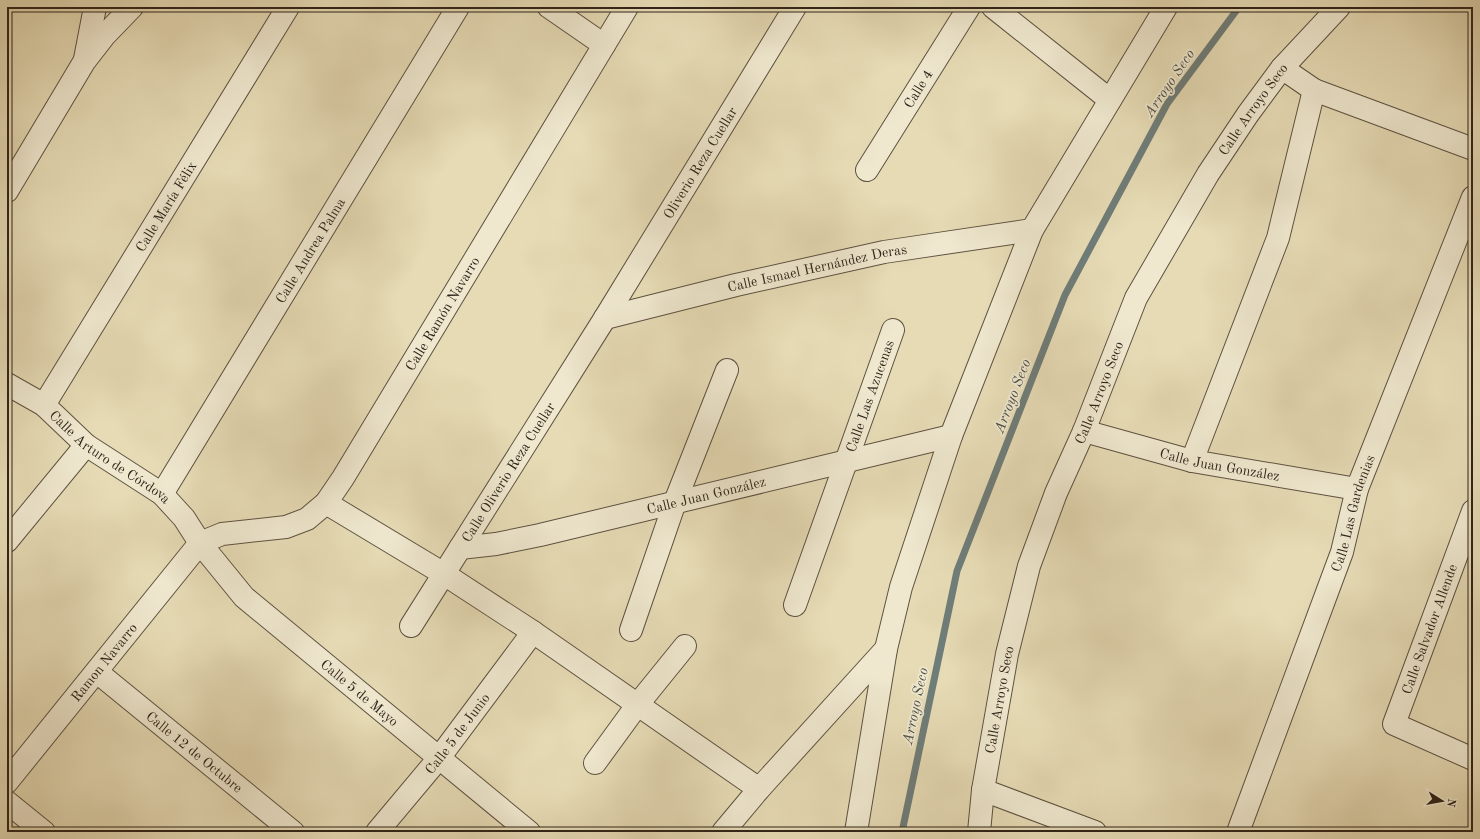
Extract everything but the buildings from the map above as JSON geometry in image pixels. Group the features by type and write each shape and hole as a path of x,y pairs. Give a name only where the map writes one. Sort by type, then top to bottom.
{"street":[{"path":"84,62 95,7"},
{"path":"7,191 84,62 105,35 132,7"},
{"name":"Calle María Félix","path":"44,405 288,7"},
{"name":"Calle Andrea Palma","path":"162,494 458,7"},
{"path":"549,7 604,45"},
{"name":"Calle Ramón Navarro","path":"200,543 222,534 286,527 307,519 326,503 352,464 627,7"},
{"name":"Oliverio Reza Cuellar","path":"605,318 795,7"},
{"name":"Calle 4","path":"867,170 969,7"},
{"path":"993,7 1110,100"},
{"path":"856,832 886,649 901,587 951,436 1032,230 1166,7"},
{"name":"Calle Arroyo Seco","path":"978,832 983,790 1007,654 1029,566 1056,494 1084,431 1136,298 1208,174 1248,114 1282,68 1339,7"},
{"path":"1282,68 1314,90 1473,149"},
{"path":"1192,461 1278,238 1314,90"},
{"name":"Calle Las Gardenias","path":"1238,832 1342,552 1357,489 1473,197"},
{"name":"Calle Ismael Hernández Deras","path":"605,318 736,285 884,252 1032,230"},
{"name":"Calle Oliverio Reza Cuellar","path":"411,626 605,318"},
{"name":"Calle Las Azucenas","path":"795,605 847,462 892,330"},
{"path":"631,630 675,502 727,370"},
{"name":"Calle Arturo de Córdova","path":"7,384 44,405 86,445 162,494 184,518 200,543"},
{"name":"Calle Juan González","path":"1084,431 1192,461 1357,489"},
{"name":"Calle Juan González","path":"460,548 496,544 540,535 951,436"},
{"path":"7,542 86,445"},
{"path":"326,503 444,574 533,632 759,789"},
{"name":"Calle Salvador Allende","path":"1473,511 1466,549 1394,724 1473,759"},
{"name":"Ramon Navarro","path":"7,782 200,543"},
{"name":"Calle 5 de Mayo","path":"200,543 244,597 529,832"},
{"name":"Calle 5 de Junio","path":"377,832 439,758 533,632"},
{"path":"595,763 638,704 685,646"},
{"path":"723,832 759,789 886,649"},
{"name":"Calle 12 de Octubre","path":"97,672 293,832"},
{"path":"983,790 1096,832"},
{"path":"7,802 44,832"}],"waterway":[{"name":"Arroyo Seco","path":"902,832 957,571 1065,295 1167,104 1239,7"}]}
